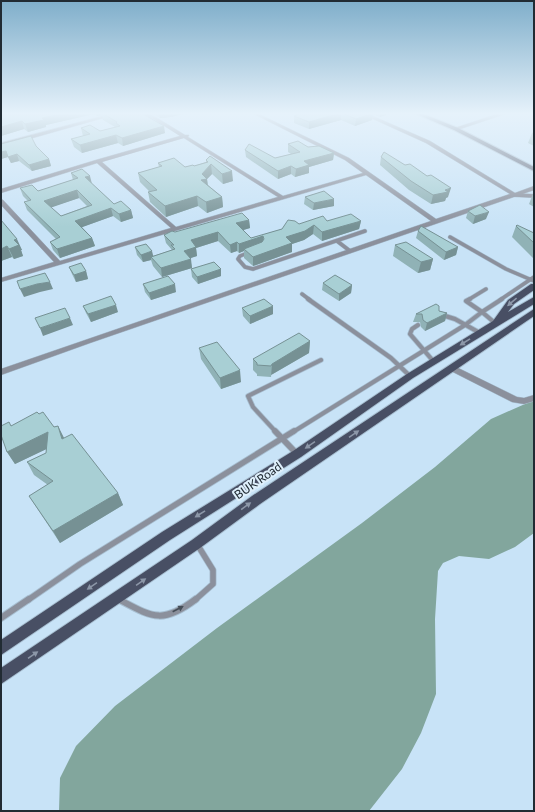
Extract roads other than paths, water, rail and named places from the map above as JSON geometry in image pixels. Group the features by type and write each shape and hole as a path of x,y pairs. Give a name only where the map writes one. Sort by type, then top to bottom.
{"main road":[{"path":"500,151 534,169"},
{"path":"503,151 534,166"},
{"path":"495,323 503,310 533,281"},
{"name":"BUK Road","path":"1,648 166,536 297,454 410,376 534,300"},
{"name":"BUK Road","path":"1,677 196,544 256,500 534,312"},
{"path":"510,327 534,319"}],"street":[{"path":"1,191 134,151"},
{"path":"210,151 283,198"},
{"path":"331,151 347,159 436,222"},
{"path":"443,151 515,194"},
{"path":"98,161 174,228"},
{"path":"1,280 174,228 367,173"},
{"path":"1,372 87,341 534,188"},
{"path":"1,201 58,263"},
{"path":"452,368 515,400 524,401 534,398"}],"lane":[{"path":"515,194 534,196"},
{"path":"254,251 240,256 238,260 245,268 253,269 365,231"},
{"path":"450,237 506,269 533,281"},
{"path":"337,241 350,251"},
{"path":"1,618 80,564 283,439 397,365 465,325 482,312 533,281"},
{"path":"486,289 466,301 495,323"},
{"path":"302,294 391,358 410,376"},
{"path":"439,316 444,315 480,333"},
{"path":"418,325 412,329 410,334 422,350 434,362"},
{"path":"297,454 253,407 248,396 321,360"},
{"path":"117,598 153,616 167,615 197,600 212,584 213,570 196,544"}]}
